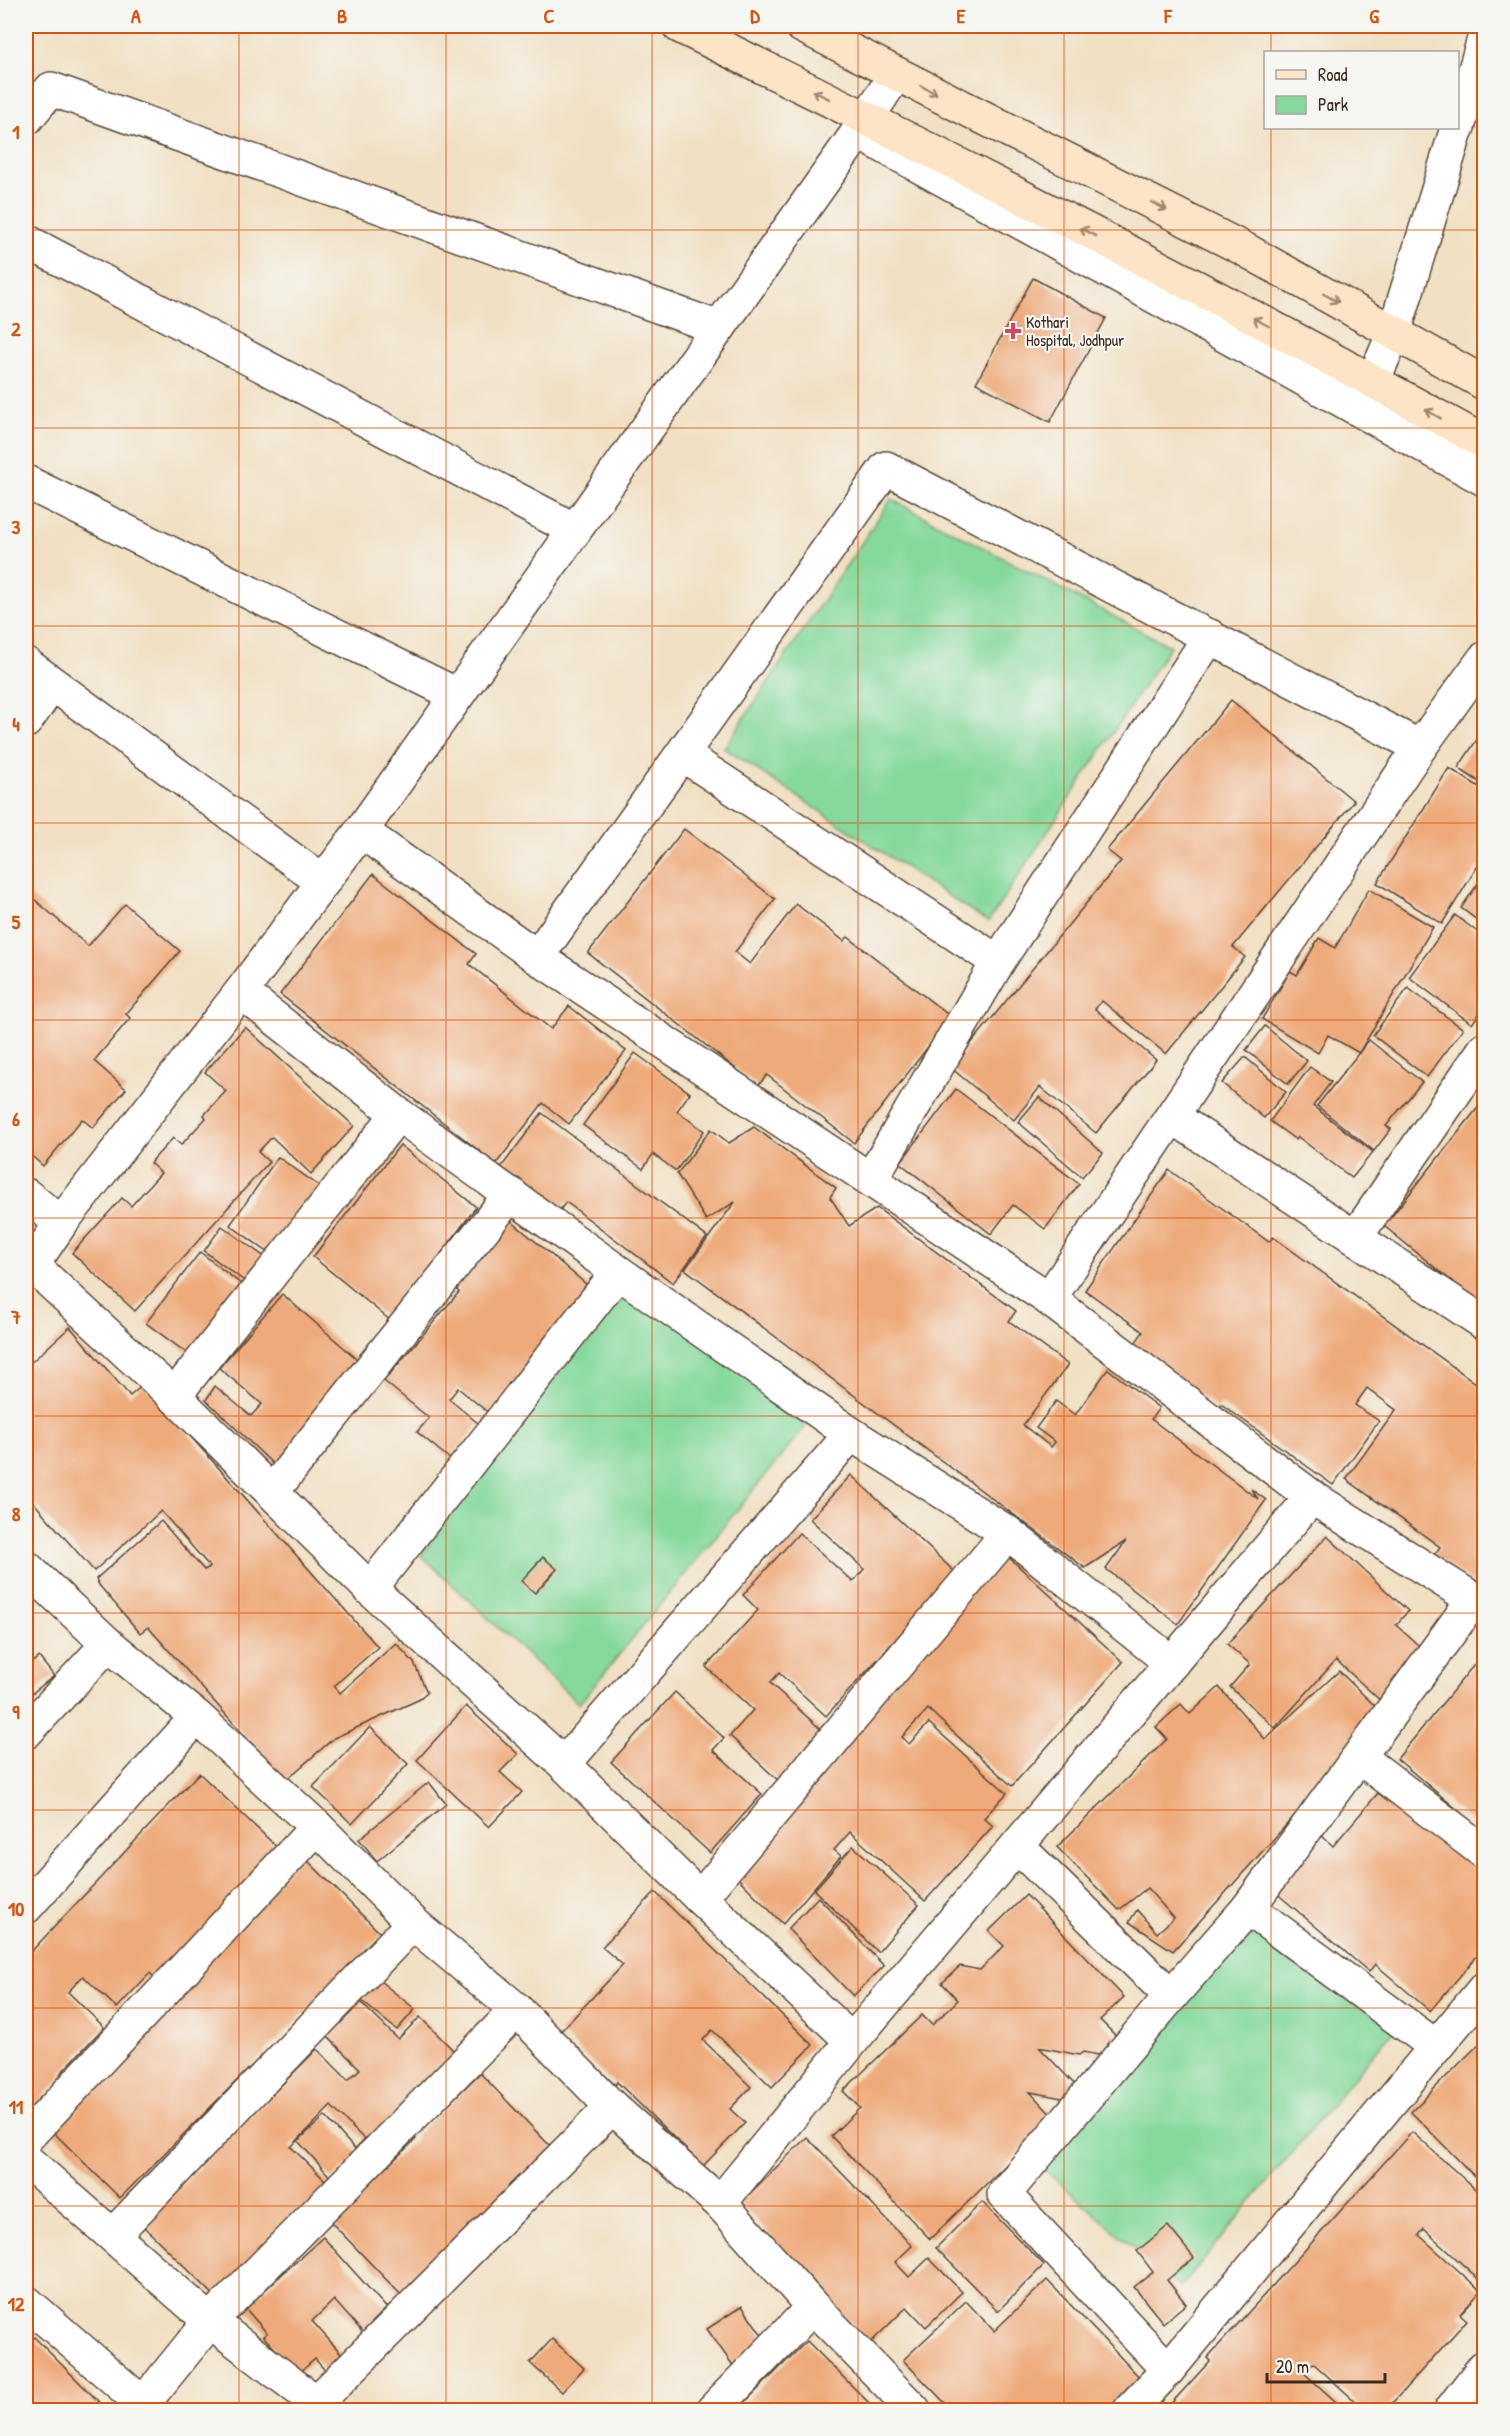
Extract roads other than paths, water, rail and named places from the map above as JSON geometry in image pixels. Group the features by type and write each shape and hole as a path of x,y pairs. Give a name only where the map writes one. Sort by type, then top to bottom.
{"main road":[{"path":"679,26 863,125 1373,381 1485,442"},
{"path":"802,26 1244,249 1485,383"}],"street":[{"path":"1459,121 1485,39"},
{"path":"852,2041 700,1898 564,1764 370,1589 174,1396 29,1269 61,1223 241,992 361,831 863,125 896,74"},
{"path":"26,119 51,89 719,328"},
{"path":"863,125 1485,479"},
{"path":"1373,381 1394,333 1456,129"},
{"path":"26,241 575,530"},
{"path":"537,957 886,468 1420,747"},
{"path":"26,482 457,694"},
{"path":"870,1179 998,962 1210,636"},
{"path":"1049,1299 1420,747 1485,659"},
{"path":"26,664 323,882"},
{"path":"26,721 52,684"},
{"path":"683,755 998,962"},
{"path":"361,831 537,957 1049,1299 1312,1497 1479,1602 1359,1756 1248,1908 1005,2194 1168,2370"},
{"path":"241,992 398,1114 618,1272 851,1434 1008,1533 1172,1663"},
{"path":"1354,1238 1485,1050"},
{"path":"174,1396 398,1114"},
{"path":"1173,1117 1485,1323"},
{"path":"272,1492 511,1194"},
{"path":"26,1195 61,1223"},
{"path":"370,1589 618,1272"},
{"path":"564,1764 851,1434"},
{"path":"720,2203 852,2041 1312,1497"},
{"path":"700,1898 1008,1533"},
{"path":"26,1567 108,1644 197,1717 317,1827 413,1923 517,2010 612,2107 720,2203 813,2307 910,2409"},
{"path":"26,1732 108,1644"},
{"path":"26,1907 197,1717"},
{"path":"1359,1756 1485,1852"},
{"path":"26,2138 317,1827"},
{"path":"1017,1846 1171,1996"},
{"path":"1248,1908 1436,2046"},
{"path":"113,2235 413,1923"},
{"path":"1130,2410 1168,2370 1485,1989"},
{"path":"30,2315 144,2408 210,2321 517,2010"},
{"path":"26,2160 210,2321 322,2406 612,2107"},
{"path":"713,2410 813,2307"},
{"path":"1451,2410 1485,2367"}],"place":[{"name":"Kothari Hospital, Jodhpur","path":"1013,331"}]}
